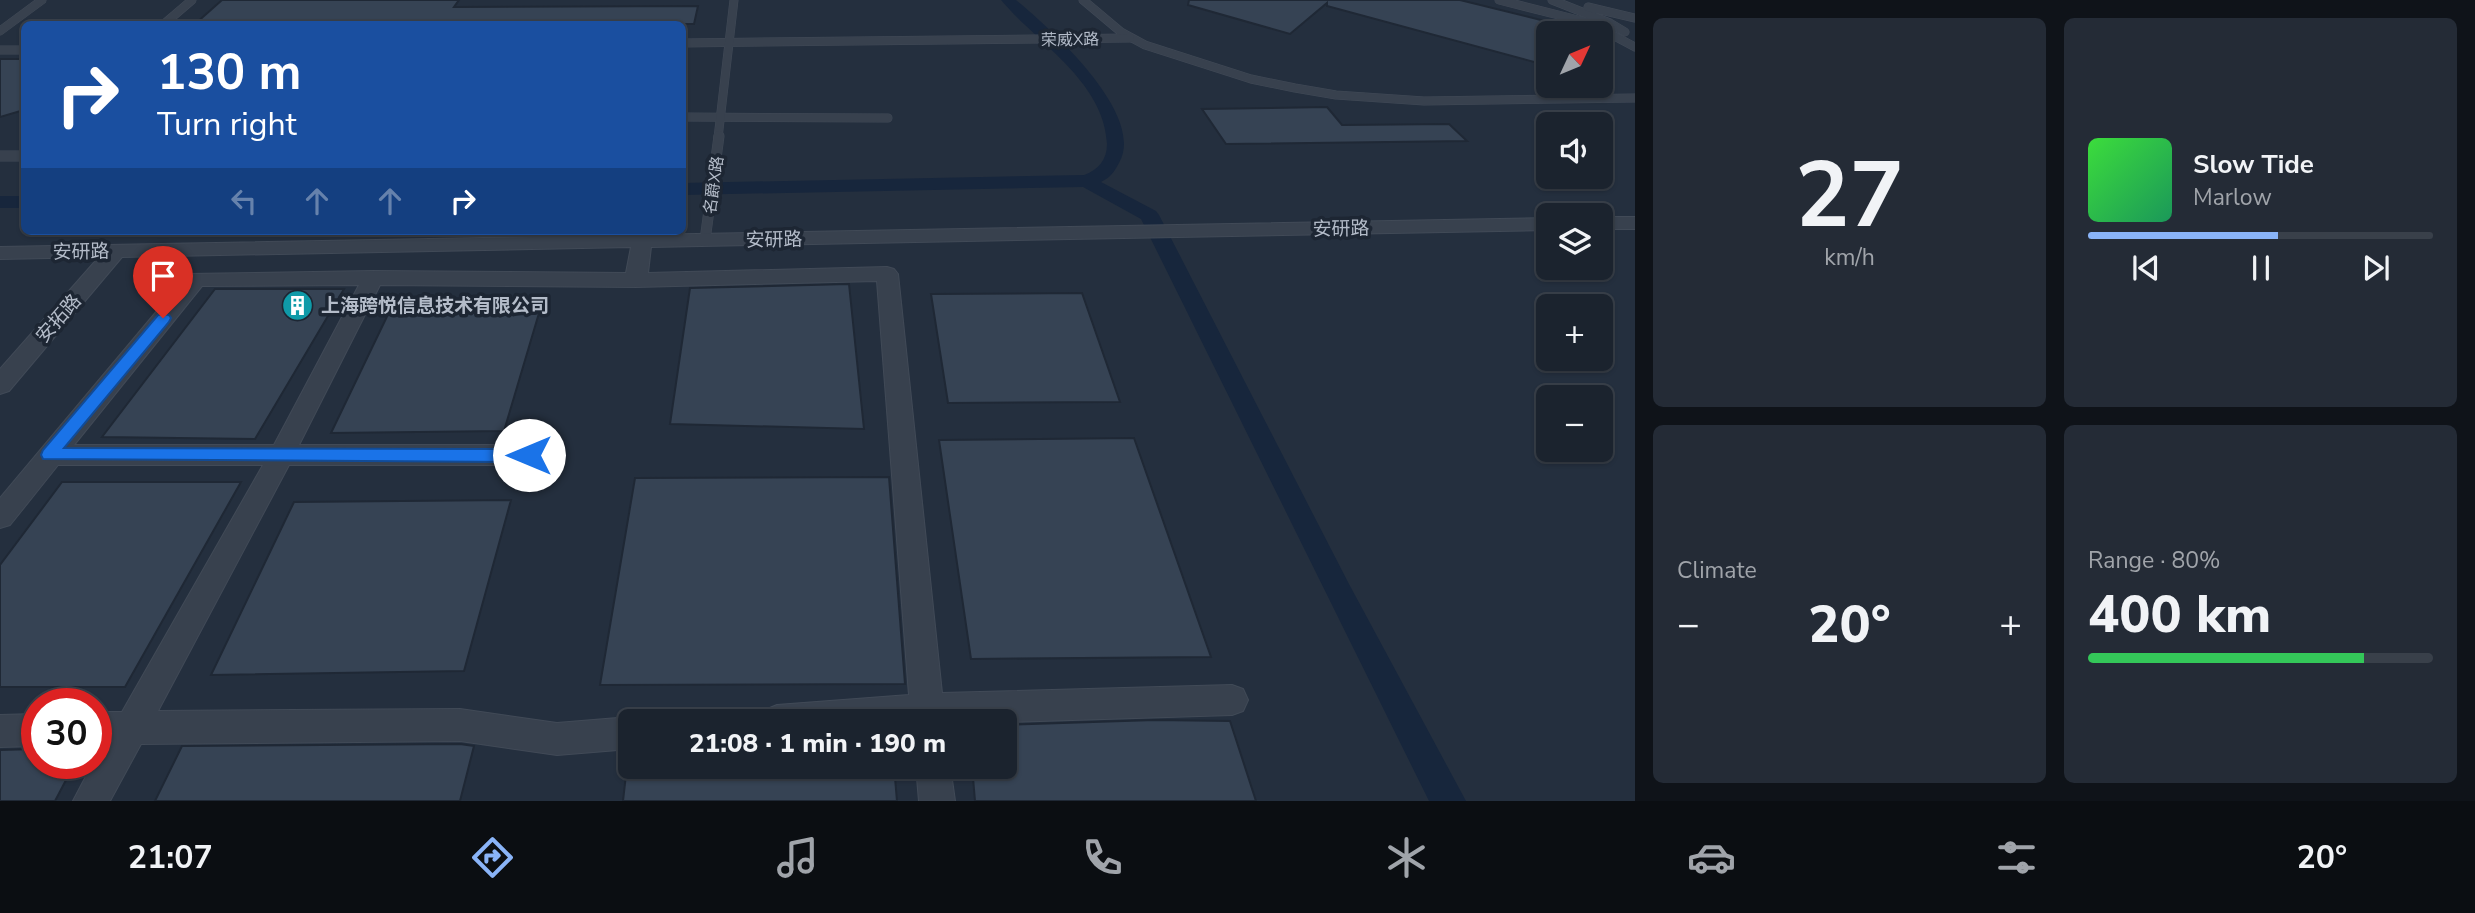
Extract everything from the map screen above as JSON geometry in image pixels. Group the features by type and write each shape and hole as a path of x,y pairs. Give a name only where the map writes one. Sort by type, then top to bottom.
{"street":[{"path":"1613,223 1635,223"},
{"name":"安研路","path":"686,234 707,230 1118,232 1536,224"},
{"name":"安研路","path":"0,253 642,241 677,235"},
{"path":"636,280 642,241"},
{"name":"安拓路","path":"0,385 116,251"},
{"path":"0,516 196,279 636,280 887,274 926,709"},
{"path":"91,801 282,454 373,278"},
{"path":"49,455 529,455"},
{"path":"1017,711 1232,700"},
{"path":"112,728 460,725 557,739 618,734"},
{"path":"0,731 21,730"},
{"path":"934,779 937,801"}],"lane":[{"path":"0,31 42,0"},
{"path":"168,21 192,0"},
{"name":"名爵X路","path":"707,230 720,116 726,95 734,0"},
{"path":"1083,0 1130,38 1145,45 1251,79 1336,95 1424,101 1635,99"},
{"path":"1499,0 1590,23 1635,47"},
{"path":"1552,0 1610,23 1635,38"},
{"path":"1560,0 1635,16"},
{"path":"1575,0 1635,16"},
{"name":"荣威X路","path":"686,43 1130,38"},
{"path":"0,50 21,50"},
{"path":"686,117 888,118"},
{"path":"0,156 21,156"}],"building":[{"path":"222,0 459,0 454,7 698,6 694,24 686,24 686,21 198,21"},
{"path":"1189,0 1460,0 1545,21 1536,21 1536,62 1327,6 1327,3 1290,34 1188,5"},
{"path":"0,59 21,59 21,111 0,117"},
{"path":"1327,107 1342,125 1449,124 1467,141 1226,144 1202,109"},
{"path":"849,284 864,429 670,424 690,288"},
{"path":"215,289 344,289 255,439 102,437"},
{"path":"1082,293 1120,402 948,403 931,294"},
{"path":"542,303 504,431 331,433 393,304"},
{"path":"1134,438 1211,657 971,659 939,440"},
{"path":"889,477 905,684 600,685 635,478"},
{"path":"62,482 241,482 125,687 0,687 0,565"},
{"path":"511,500 464,671 211,675 294,502"},
{"path":"1155,720 1230,721 1256,801 975,801 973,779 1017,779 1017,725"},
{"path":"182,746 474,746 460,801 155,801"},
{"path":"21,749 21,779 67,779 55,801 0,801 0,750"},
{"path":"626,779 895,779 897,801 623,801"}],"waterway":[{"path":"1008,0 1043,32 1086,80 1104,106 1115,131 1116,153 1105,172 1086,181"},
{"path":"686,189 1086,181"},
{"path":"1086,181 1149,215 1339,593 1448,801"},
{"path":"0,202 21,202"}],"place":[{"name":"上海跨悦信息技术有限公司","path":"298,305"}],"route":[{"path":"163,318 49,455 529,455"}]}
